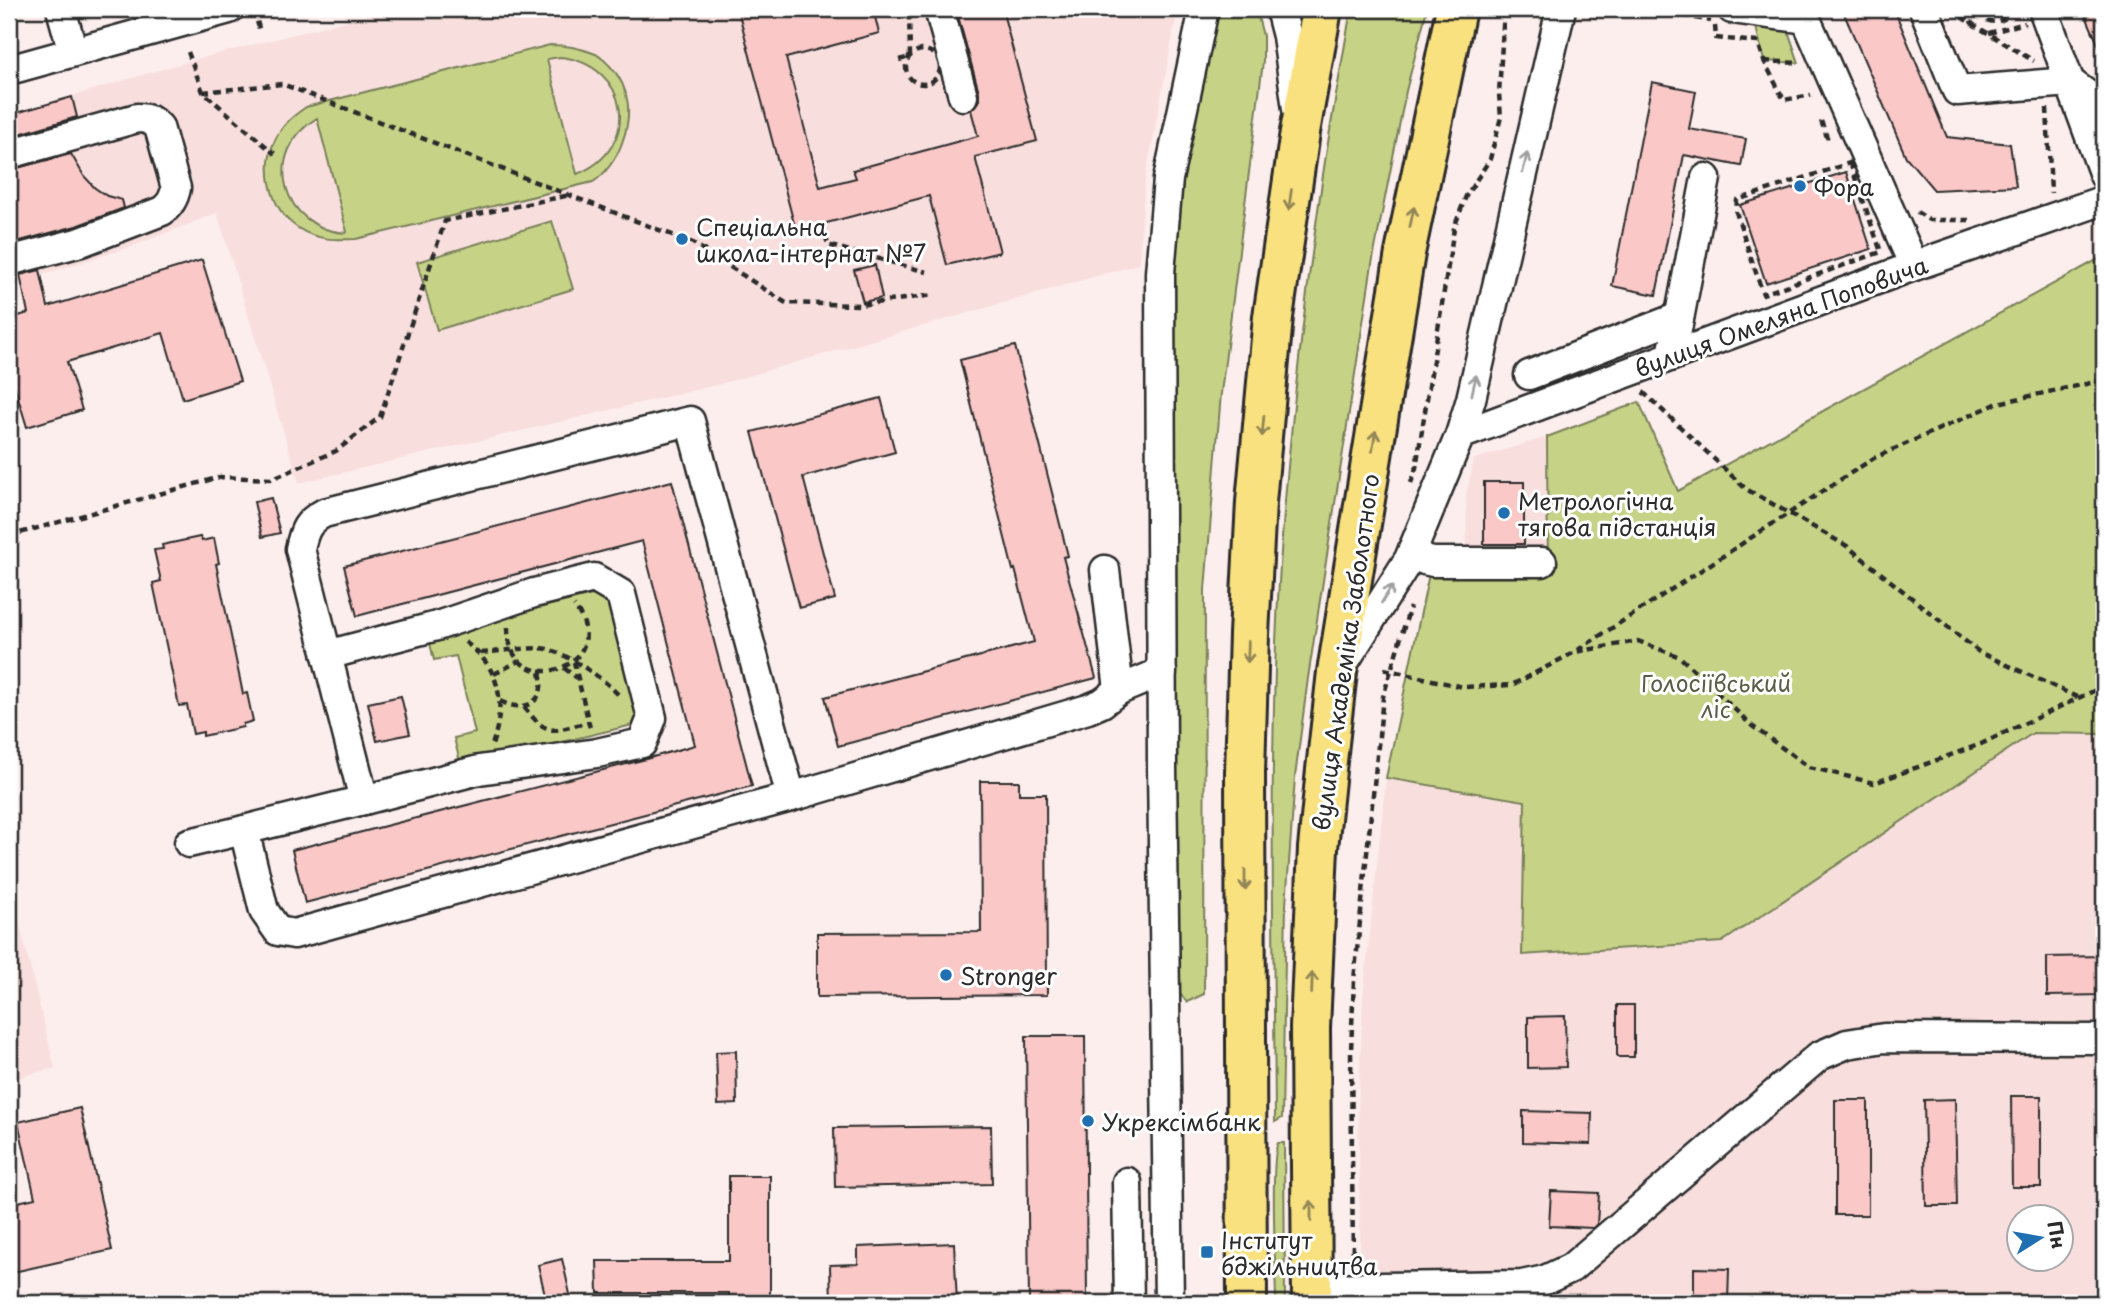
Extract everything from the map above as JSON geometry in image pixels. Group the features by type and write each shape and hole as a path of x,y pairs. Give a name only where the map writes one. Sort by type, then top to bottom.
{"highway":[{"path":"1247,1303 1245,772 1256,502 1273,317 1300,132 1322,9"},
{"name":"вулиця Академіка Заболотного","path":"1311,1295 1310,1028 1314,928 1318,848 1337,672 1405,253 1456,9"}],"street":[{"path":"61,9 72,52"},
{"path":"9,70 229,9"},
{"path":"939,9 963,96"},
{"path":"1169,1303 1160,273 1168,178 1204,9"},
{"path":"1280,9 1300,132"},
{"path":"1337,672 1411,554 1460,435 1471,399 1561,9"},
{"path":"1732,9 1806,19 1914,267"},
{"path":"1924,9 1957,91 2070,82 2104,107"},
{"path":"2039,14 2070,82 2104,175"},
{"path":"9,154 145,118 154,121 159,127 176,188 169,206 162,211 81,242 9,261"},
{"path":"1672,356 1706,178"},
{"name":"вулиця Омеляна Поповича","path":"1460,435 1914,267 2104,200"},
{"path":"1529,375 1679,317"},
{"path":"364,800 300,549 303,533 312,519 324,513 690,421 791,797"},
{"path":"1411,554 1433,562 1542,562"},
{"path":"1105,570 1119,690"},
{"path":"189,843 479,770 597,753 642,743 652,718 621,594 594,578 546,590 437,626 327,655"},
{"path":"244,830 264,911 278,931 294,934 791,797 1088,709 1102,703 1119,690 1162,672"},
{"path":"1311,1295 1358,1289 1522,1285 1564,1272 1819,1056 1847,1044 1884,1038 2104,1039"},
{"path":"1127,1182 1129,1303"}],"path":[{"path":"254,9 260,32"},
{"path":"899,60 910,57 915,52 930,52 936,57 939,71 931,83 923,84 916,83 907,72 906,64 910,57 909,9"},
{"path":"1409,492 1416,468 1454,228 1466,196 1490,159 1501,117 1499,94 1504,9"},
{"path":"1648,9 1715,22 1716,38 1758,41 1764,61 1784,100 1811,95"},
{"path":"1947,9 2045,68"},
{"path":"1972,24 1968,10 1977,9 1988,21 1999,21 2004,19 2010,9"},
{"path":"1989,34 2039,14"},
{"path":"1999,21 2002,30"},
{"path":"188,51 203,92 275,154"},
{"path":"1796,52 1803,73"},
{"path":"1764,61 1799,63"},
{"path":"203,92 282,84 694,243 786,303 860,305 933,295"},
{"path":"1807,84 1815,106"},
{"path":"2034,106 2047,106 2052,201"},
{"path":"1820,117 1828,140"},
{"path":"1850,163 1881,252 1763,294 1736,212 1737,200 1850,163"},
{"path":"9,536 220,477 271,479 336,451 380,417 445,221 571,195"},
{"path":"1916,211 1929,220 1975,219"},
{"path":"823,224 828,245 927,272"},
{"path":"1384,669 1463,687 1512,685 1574,652 1874,458 1998,403 2104,380"},
{"path":"1630,393 1643,391 1746,489 1847,546 1979,652 2079,698"},
{"path":"1358,1289 1353,1274 1351,1050 1354,980 1383,697 1417,584 1411,554"},
{"path":"508,626 511,650 528,668 553,672 574,661 582,651 585,639 585,627 580,614 572,603 546,590"},
{"path":"437,626 481,653 494,674 500,701 497,730 488,757 479,770"},
{"path":"1574,652 1638,641 1680,657 1752,726 1808,766 1874,783 1980,744 2104,686"},
{"path":"481,653 547,648 574,661 613,687 647,730"},
{"path":"494,674 519,661"},
{"path":"574,661 597,753"},
{"path":"564,668 577,678"},
{"path":"500,701 513,708 524,707 535,701 541,693 540,672"},
{"path":"524,707 538,724 552,731 589,722"}],"shaded area":[{"name":"Спеціальна школа-інтернат №7","path":"391,9 1178,9 1145,181 1139,264 717,385 299,483 217,213 128,248 9,285 9,115 182,63"},
{"path":"1547,437 1548,575 1467,574 1466,495 1474,459"},
{"path":"2033,733 2104,734 2104,1303 1361,1303 1358,1103 1363,997 1386,778 1525,801 1522,955 1722,942"},
{"path":"9,880 55,1068 9,1080"}],"green space":[{"path":"1216,9 1256,9 1263,36 1263,62 1221,393 1205,590 1204,994 1187,1002 1174,987 1169,279 1183,162"},
{"path":"1351,9 1427,9 1406,91 1372,264 1308,678 1295,777 1286,905 1282,1118 1275,1122 1273,774 1280,566 1310,273 1326,154"},
{"path":"1756,27 1788,31 1799,63 1764,61"},
{"path":"550,45 583,50 602,58 622,84 628,113 625,133 617,154 607,170 593,182 356,239 341,239 319,237 298,228 281,210 271,187 271,149 282,129 306,107","holes":["560,57 584,63 601,75 614,90 620,108 619,127 612,146 598,162 577,174 547,59","317,118 347,232 346,233 324,228 306,218 293,204 286,187 284,168 289,150 300,133"]},
{"path":"552,221 573,289 437,330 417,262"},
{"name":"Голосіївський ліс","path":"2104,256 2104,734 2033,733 1722,942 1522,955 1525,801 1386,778 1429,574 1548,575 1547,437 1639,402 1678,491"},
{"path":"609,591 641,723 461,766 454,738 475,733 456,656 434,660 428,635"},
{"path":"1278,1143 1284,1143 1285,1303 1276,1303 1274,1170"}],"building":[{"path":"757,9 873,9 879,33 786,58 820,187 856,178 853,170 978,136 971,110 979,101 979,92 956,9 1002,9 1037,141 975,157 1000,252 947,265 929,196 796,231 739,14"},
{"path":"1842,9 1894,9 1947,137 2010,144 2016,186 1934,190 1906,157"},
{"path":"2083,9 2104,9 2104,58"},
{"path":"1652,82 1696,91 1689,129 1746,139 1741,166 1684,155 1656,295 1612,286"},
{"path":"72,97 77,117 9,137 9,115"},
{"path":"71,154 95,188 107,196 122,200 124,208 76,226 9,244 9,170"},
{"path":"1846,172 1871,249 1766,283 1740,205"},
{"path":"202,260 240,381 183,399 163,333 67,362 82,410 27,427 9,368 9,319 28,313 20,275 40,270 48,307"},
{"path":"875,265 882,298 863,302 854,270"},
{"path":"1015,346 1068,556 1063,557 1096,678 838,746 825,697 1034,642 960,360"},
{"path":"881,398 895,452 803,477 835,599 799,608 752,432"},
{"path":"672,481 752,786 305,903 292,850 695,745 642,541 357,616 344,566"},
{"name":"Метрологічна тягова підстанція","path":"1484,482 1524,482 1524,544 1484,544"},
{"path":"271,498 280,533 262,537 254,502"},
{"path":"200,537 202,541 214,538 219,563 216,564 243,694 247,693 253,721 243,724 243,727 203,736 203,732 193,734 187,705 179,706 153,583 161,581 154,550 163,549 162,545"},
{"path":"401,696 410,734 377,741 368,703"},
{"path":"980,781 1019,781 1019,794 1046,794 1047,995 817,997 817,933 981,932"},
{"path":"2104,956 2104,995 2047,996 2047,957"},
{"path":"1617,1005 1634,1005 1634,1057 1617,1057"},
{"path":"1565,1016 1566,1067 1528,1068 1528,1017"},
{"path":"1026,1036 1085,1036 1087,1303 1029,1303"},
{"path":"736,1051 737,1104 718,1105 716,1052"},
{"path":"2011,1096 2041,1096 2041,1187 2012,1187"},
{"path":"1955,1099 1957,1206 1926,1206 1924,1100"},
{"path":"1835,1100 1868,1100 1868,1215 1835,1215"},
{"path":"80,1108 112,1250 9,1273 9,1204 35,1198 18,1122"},
{"path":"1523,1111 1592,1113 1591,1144 1523,1142"},
{"path":"991,1126 992,1184 835,1187 834,1128"},
{"path":"729,1176 770,1176 770,1303 729,1303 729,1293 598,1293 597,1261 729,1261"},
{"path":"1551,1191 1599,1193 1597,1224 1593,1228 1549,1226"},
{"path":"954,1243 957,1303 831,1303 830,1265 858,1264 858,1247"},
{"path":"562,1259 572,1303 547,1303 538,1265"},
{"path":"1694,1268 1729,1269 1728,1303 1694,1303"}],"place":[{"name":"Фора","path":"1800,186"},
{"name":"Спеціальна школа-інтернат №7","path":"682,239"},
{"name":"Метрологічна тягова підстанція","path":"1504,513"},
{"name":"Stronger","path":"946,975"},
{"name":"Укрексімбанк","path":"1088,1121"},
{"name":"Інститут бджільництва","path":"1207,1252"}]}
